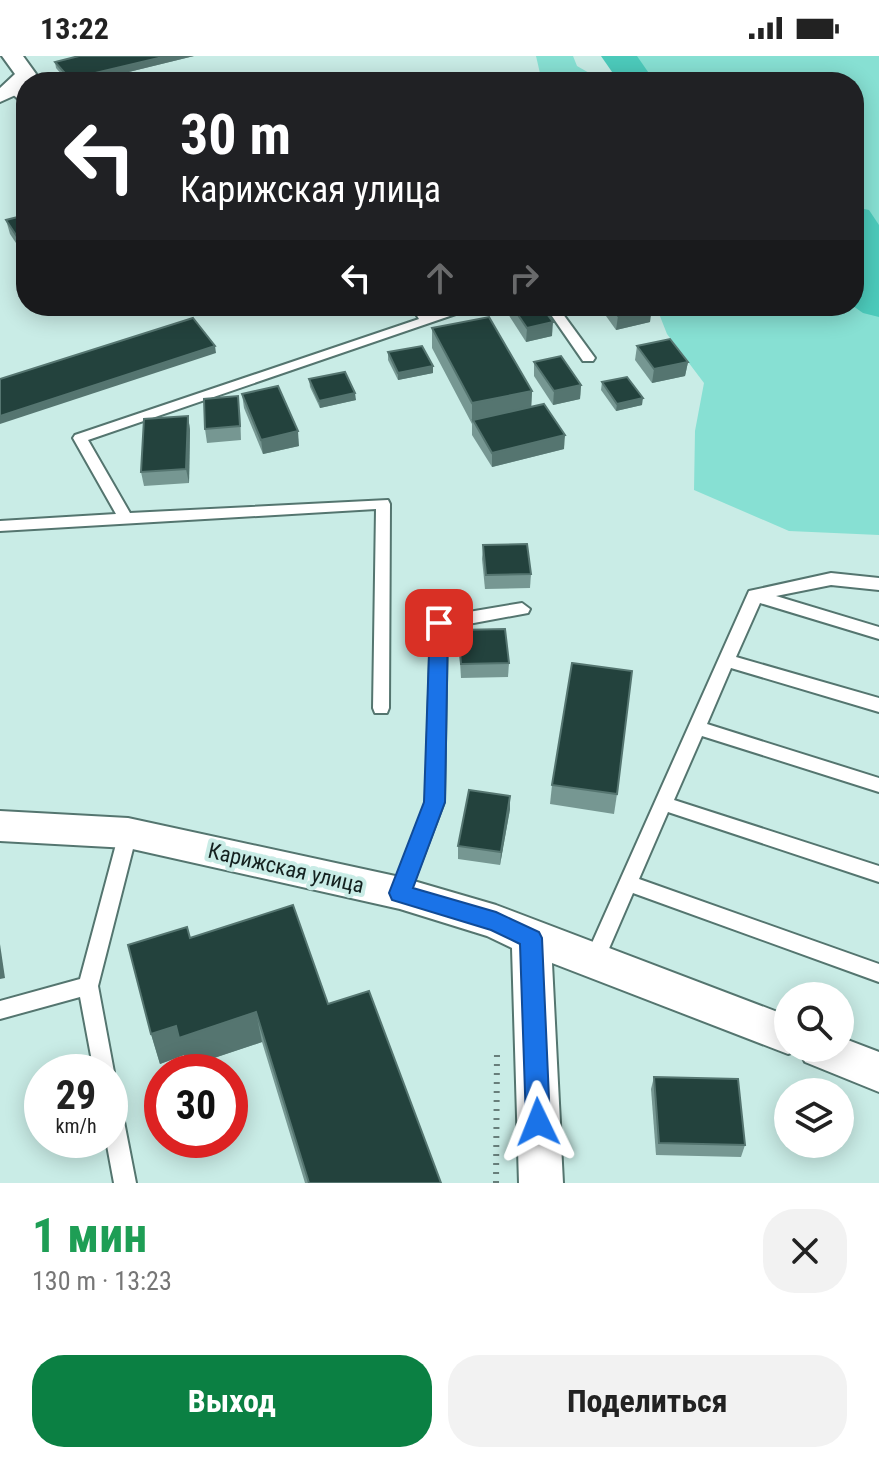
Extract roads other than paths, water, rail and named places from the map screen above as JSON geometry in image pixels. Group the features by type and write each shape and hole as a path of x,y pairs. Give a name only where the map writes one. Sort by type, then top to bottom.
{"street":[{"path":"12,56 24,72"},
{"name":"Карижская улица","path":"0,826 128,833 400,893 496,922 774,1030"},
{"path":"531,938 541,1183"},
{"path":"854,1062 879,1072"}],"lane":[{"path":"424,316 427,321"},
{"path":"126,519 80,438 442,316"},
{"path":"558,316 588,358"},
{"path":"0,526 383,504 381,708"},
{"path":"755,595 831,579 879,584"},
{"path":"755,595 879,633"},
{"path":"594,961 631,884 755,595"},
{"path":"400,893 435,802 439,623 522,609"},
{"path":"728,661 879,705"},
{"path":"697,728 879,785"},
{"path":"665,804 879,874"},
{"path":"101,1054 88,986 128,833"},
{"path":"631,884 879,973"},
{"path":"0,1010 88,986"},
{"path":"120,1158 125,1183"}],"waterway":[{"path":"619,56 630,72"},
{"path":"864,233 872,245 864,288"},
{"path":"864,294 879,304"}]}
